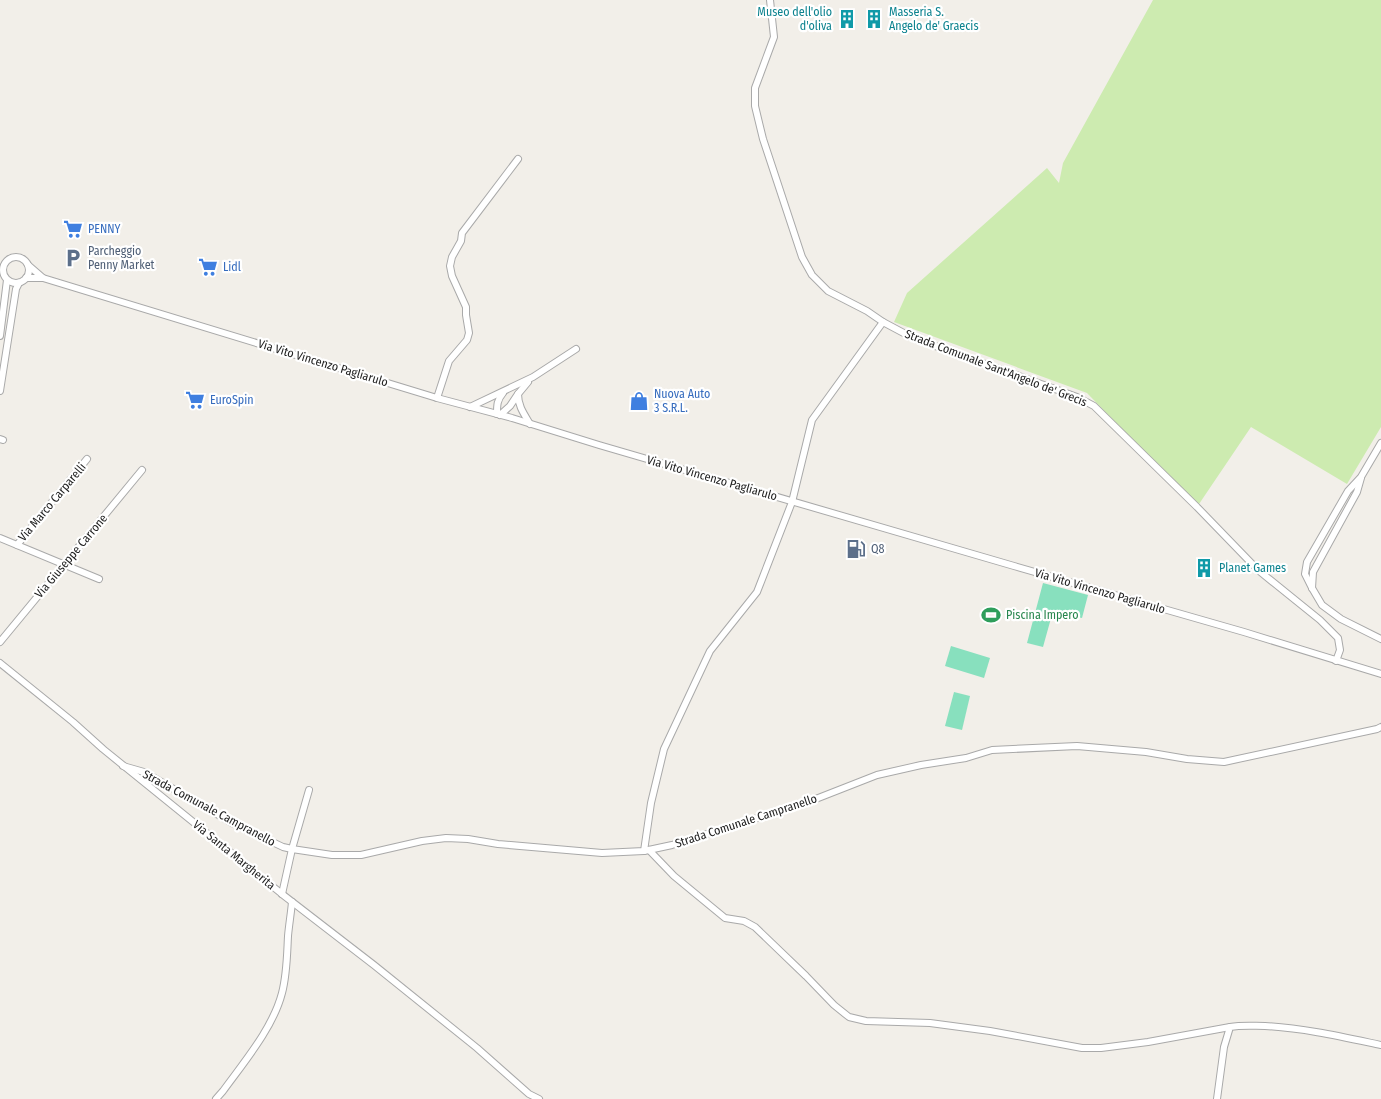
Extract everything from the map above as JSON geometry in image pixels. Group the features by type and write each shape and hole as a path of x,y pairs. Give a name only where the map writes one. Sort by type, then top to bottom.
{"street":[{"name":"Strada Comunale Sant'Angelo de' Grecis","path":"770,0 774,37 755,88 755,106 763,139 802,257 812,275 828,290 913,338 1077,397 1094,406 1258,570 1320,620 1338,638 1340,650 1336,661"},
{"path":"438,398 449,362 467,340 469,333 466,307 452,276 450,266 452,257 458,248 462,233 518,159"},
{"path":"0,261 20,258 28,265 29,271 26,278 19,283 16,289 0,391"},
{"path":"0,336 7,280 2,271 8,260"},
{"name":"Via Vito Vincenzo Pagliarulo","path":"28,265 44,278"},
{"name":"Via Vito Vincenzo Pagliarulo","path":"26,278 44,278 438,398 1244,632 1381,674"},
{"path":"7,280 19,283"},
{"path":"883,322 812,420 792,502 757,592 710,651 664,749 651,803 646,850 725,918 744,920 754,927 834,1005 849,1017 866,1021 930,1023 990,1031 1082,1048 1101,1048 1148,1042 1240,1025 1283,1027 1381,1045"},
{"path":"506,390 498,398 496,404 498,415 510,406 523,386 576,349"},
{"path":"470,407 533,378"},
{"path":"518,394 521,409 530,424"},
{"path":"1381,443 1361,477 1348,490 1307,562 1305,574 1322,605 1341,619 1381,639"},
{"name":"Via Marco Carparelli","path":"17,545 88,459"},
{"name":"Via Giuseppe Carrone","path":"0,642 142,470"},
{"path":"1312,588 1313,572 1357,492 1361,477"},
{"path":"0,538 99,579"},
{"name":"Via Santa Margherita","path":"0,663 102,749 292,902 374,964 470,1042 529,1094 539,1099"},
{"name":"Strada Comunale Campranello","path":"124,766 144,772 234,824 292,850 332,855 361,855 422,841 468,838 515,846 602,854 646,850 672,845 808,802 877,775 921,765 966,758 992,750 1077,746 1146,752 1187,759 1224,762 1368,732 1381,727"},
{"path":"282,894 309,790"},
{"path":"216,1099 261,1037 276,1012 286,974 292,902"},
{"path":"1217,1099 1224,1047 1230,1027"}],"green space":[{"path":"1153,0 1381,0 1381,427 1347,484 1251,427 1197,507 1087,393 894,322 907,293 1047,168 1059,183 1063,163"},
{"path":"1043,583 1088,595 1082,618 1053,611 1043,647 1027,643"},
{"path":"951,646 990,658 984,678 945,666"},
{"path":"954,692 970,696 962,730 945,726"}],"place":[{"name":"Museo dell'olio d'oliva","path":"847,19"},
{"name":"Masseria S. Angelo de' Graecis","path":"874,19"},
{"name":"PENNY","path":"73,229"},
{"name":"Parcheggio Penny Market","path":"73,258"},
{"name":"Lidl","path":"208,267"},
{"name":"EuroSpin","path":"195,400"},
{"name":"Nuova Auto 3 S.R.L.","path":"639,401"},
{"name":"Q8","path":"856,549"},
{"name":"Planet Games","path":"1204,568"},
{"name":"Piscina Impero","path":"991,615"}]}
